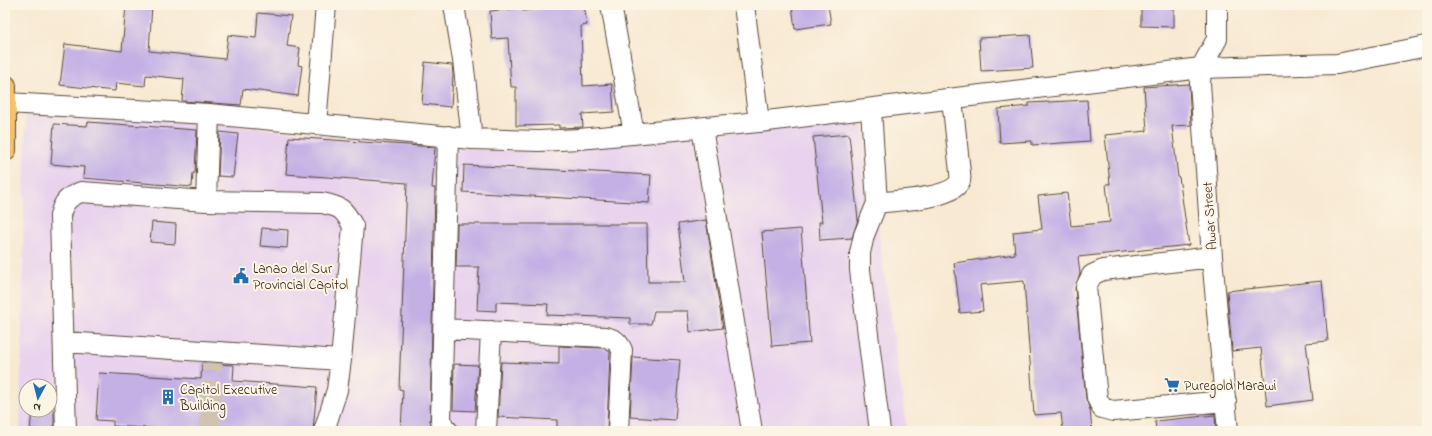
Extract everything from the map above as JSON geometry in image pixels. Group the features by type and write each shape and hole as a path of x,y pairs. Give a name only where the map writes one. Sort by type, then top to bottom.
{"main road":[{"path":"5,94 5,150"}],"street":[{"path":"316,124 326,5"},
{"path":"454,5 463,60 472,138"},
{"path":"611,5 634,134"},
{"path":"744,5 759,122"},
{"name":"Awar Street","path":"1217,5 1217,39 1202,68 1200,83 1212,257 1228,431"},
{"path":"5,94 448,136 547,141 759,122 1202,68 1337,64 1427,46"},
{"path":"877,203 941,195 952,189 960,181 952,99"},
{"path":"871,109 877,203 864,235 860,253 860,270 880,431"},
{"path":"206,201 209,114"},
{"path":"702,128 752,431"},
{"path":"448,136 444,329 440,420 445,430 448,431"},
{"path":"66,431 60,216 63,204 71,195 81,192 206,201 322,203 339,206 347,215 353,226 337,390 324,431"},
{"path":"1212,257 1103,270 1092,275 1086,287 1097,398 1102,408 1112,411 1226,401"},
{"path":"444,329 604,337 614,339 620,344 622,350 618,431"},
{"path":"486,431 491,331"},
{"path":"64,342 212,358 341,360"}],"shaded area":[{"path":"26,106 496,151 863,121 907,431 20,431 20,418 58,418 58,378 21,378"}],"building":[{"path":"126,5 152,5 149,51 225,59 228,35 256,38 258,13 291,16 287,46 300,48 298,65 302,66 298,96 243,89 241,105 182,101 184,79 146,75 145,86 116,83 115,91 60,85 65,44 122,51"},
{"path":"565,5 584,5 587,25 581,26 583,86 612,84 614,112 582,114 583,127 559,128 559,125 516,126 516,87 511,87 508,38 492,39 490,11 523,8 523,11"},
{"path":"792,5 828,5 831,24 795,29"},
{"path":"1141,5 1174,5 1174,27 1141,26"},
{"path":"1030,35 1033,68 981,71 979,38"},
{"path":"425,62 452,65 453,75 451,107 422,104"},
{"path":"1189,84 1191,125 1172,126 1178,177 1189,245 1078,257 1080,274 1075,288 1086,399 1090,410 1092,431 1063,431 1061,413 1034,415 1024,281 980,285 983,311 960,313 954,263 1015,254 1013,232 1042,229 1038,196 1067,193 1071,226 1110,222 1106,184 1110,184 1105,135 1147,131 1144,87"},
{"path":"1087,100 1090,141 1032,145 1032,141 1000,143 998,109 1029,106 1029,103"},
{"path":"88,122 197,130 195,173 193,173 192,187 83,178 84,167 51,164 54,124 87,126"},
{"path":"220,132 238,134 233,177 218,176"},
{"path":"849,134 858,220 852,238 820,240 819,222 822,222 813,137"},
{"path":"289,137 435,147 432,188 435,188 430,420 433,431 401,431 403,390 399,389 407,183 286,174"},
{"path":"464,165 651,175 649,203 463,192"},
{"path":"706,220 723,328 690,332 688,311 654,311 651,324 630,324 630,318 547,315 548,304 496,302 496,311 477,310 479,267 456,267 457,224 647,224 648,282 685,282 678,224"},
{"path":"152,222 176,224 175,244 150,242"},
{"path":"262,228 288,230 287,248 260,246"},
{"path":"801,229 810,343 772,346 762,232"},
{"path":"1322,281 1328,341 1306,343 1313,400 1267,406 1261,348 1232,351 1227,291"},
{"path":"559,346 603,348 610,352 607,431 557,431 557,420 498,417 501,362 559,364"},
{"path":"633,357 680,360 675,420 630,417"},
{"name":"Capitol Executive Building","path":"202,363 234,365 233,381 317,387 313,431 198,431 113,426 113,421 96,420 99,373 201,379"},
{"path":"454,364 478,365 475,411 453,410"},
{"path":"1215,415 1216,431 1156,431 1155,421"},
{"path":"31,418 54,418 54,431 30,431"}],"tunnel":[{"path":"210,431 212,363"}],"place":[{"name":"Lanao del Sur Provincial Capitol","path":"241,276"},
{"name":"Puregold Marawi","path":"1172,385"},
{"name":"Capitol Executive Building","path":"168,397"}]}
